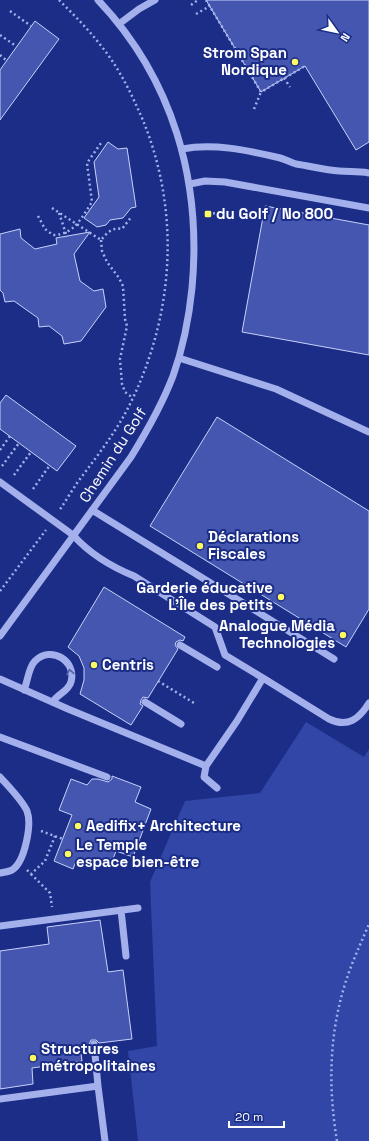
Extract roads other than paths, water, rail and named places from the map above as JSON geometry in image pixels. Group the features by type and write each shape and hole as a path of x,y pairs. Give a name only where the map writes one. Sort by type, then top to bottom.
{"street":[{"name":"Chemin du Golf","path":"0,636 131,457 166,394 179,358 188,320 194,266 194,218 190,184 182,149 169,110 151,74 119,24 98,0"},
{"path":"119,24 139,9 155,0"},
{"path":"182,149 216,146 278,157 294,163 329,170 369,173"},
{"path":"190,184 205,181 225,182 369,208"},
{"path":"179,358 276,389 369,432"},
{"path":"0,482 74,535 83,546 215,627 225,655 329,719 338,723 348,722 361,715 369,703"},
{"path":"92,510 334,659"},
{"path":"180,645 217,667"},
{"path":"24,690 31,668 35,661 49,655 60,657 72,670 72,680 66,690 56,697 53,702"},
{"path":"217,788 204,777 206,766 237,722 263,678"},
{"path":"0,680 206,766"},
{"path":"145,702 181,724"},
{"path":"0,737 107,777"},
{"path":"0,776 25,808 28,823 24,850 20,861 12,869 0,873"},
{"path":"0,926 138,908"},
{"path":"121,910 126,956"},
{"path":"94,1044 105,1141"},
{"path":"0,1099 98,1086"}],"place":[{"name":"Strom Span Nordique","path":"295,62"},
{"name":"du Golf / No 800","path":"208,214"},
{"name":"Déclarations Fiscales","path":"200,546"},
{"name":"Garderie éducative L'Île des petits","path":"281,597"},
{"name":"Analogue Média Technologies","path":"343,635"},
{"name":"Centris","path":"94,665"},
{"name":"Aedifix+ Architecture","path":"78,826"},
{"name":"Le Temple espace bien-être","path":"68,854"},
{"name":"Structures métropolitaines","path":"33,1058"}]}
